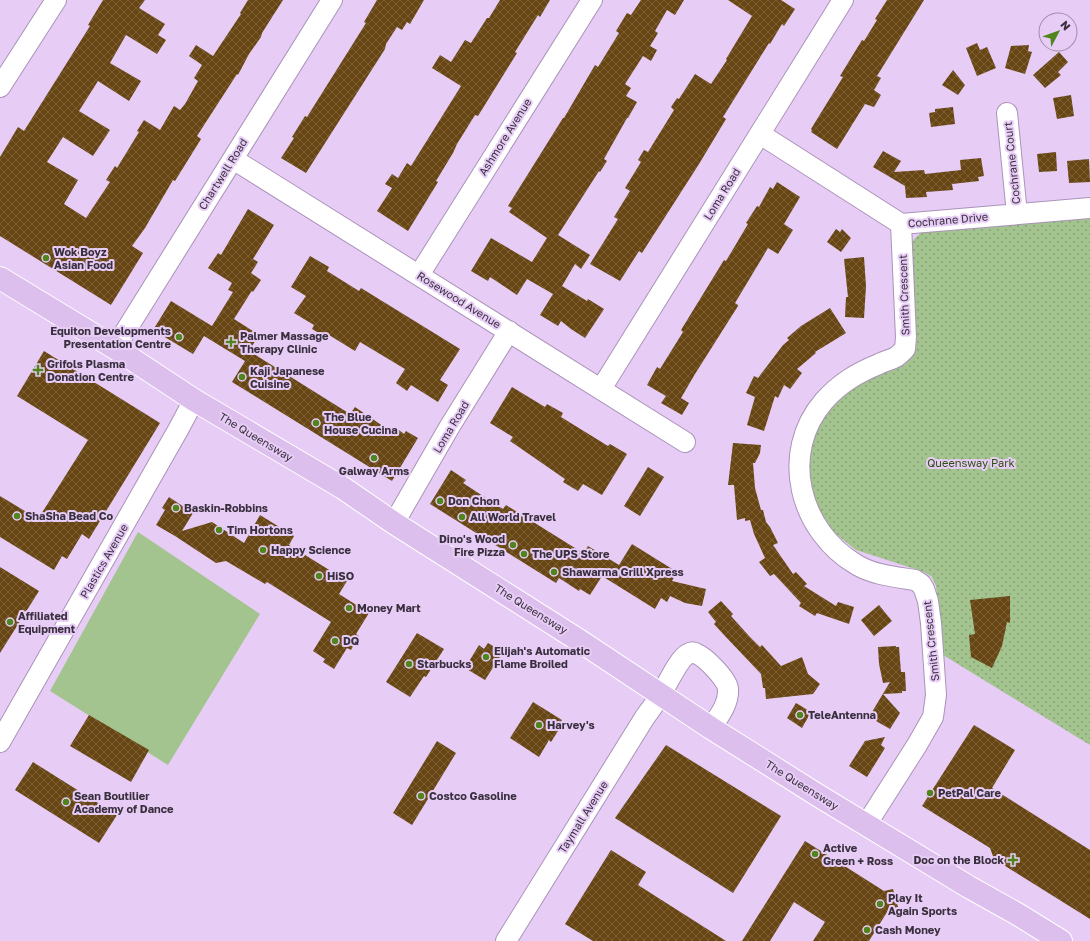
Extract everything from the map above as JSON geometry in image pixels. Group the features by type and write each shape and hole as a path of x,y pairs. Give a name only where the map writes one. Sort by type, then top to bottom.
{"main road":[{"name":"The Queensway","path":"0,278 115,348 194,400 343,488 394,523 574,637 711,728 819,796 1061,941"}],"street":[{"path":"0,87 56,0"},
{"name":"Chartwell Road","path":"115,348 332,0"},
{"name":"Ashmore Avenue","path":"419,275 592,0"},
{"name":"Loma Road","path":"601,389 843,0"},
{"name":"Cochrane Court","path":"1007,113 1017,214"},
{"name":"Cochrane Drive","path":"760,134 901,224 1090,208"},
{"name":"Rosewood Avenue","path":"233,159 685,442"},
{"name":"Smith Crescent","path":"866,825 933,717 936,688 928,601 924,589 918,582 880,574 858,565 843,555 830,543 817,527 808,511 803,494 799,459 802,442 807,427 823,402 835,389 846,380 879,363 896,357 905,349 906,337 901,224"},
{"name":"Loma Road","path":"394,523 450,426 509,331"},
{"name":"Plastics Avenue","path":"0,742 194,400"},
{"name":"Taymall Avenue","path":"506,941 661,694 675,669 686,655 694,652 703,657 726,682 728,688 727,702 711,728"}],"green space":[{"name":"Queensway Park","path":"1090,216 1090,745 943,655 936,586 932,577 924,572 856,550 841,538 833,531 819,510 810,482 808,470 809,456 817,427 823,416 846,389 905,364 913,353 917,341 911,247 917,236 923,232"},
{"path":"138,532 260,614 168,765 50,691"}],"building":[{"path":"103,0 145,0 139,8 165,24 158,35 166,40 157,54 126,35 110,63 141,81 129,101 98,81 79,111 110,130 93,156 63,137 47,162 78,180 64,204 86,218 110,182 106,180 115,166 117,168 139,132 137,131 144,120 160,130 174,106 180,110 185,104 198,81 194,78 202,65 189,56 196,45 213,56 241,14 240,13 248,0 283,0 249,54 238,75 237,74 197,136 201,139 175,181 173,180 145,228 132,246 143,253 111,305 0,236 0,157 18,127 24,131 90,26 88,25"},
{"path":"377,0 424,0 410,24 407,22 402,30 397,27 386,44 385,49 306,173 281,158 294,138 292,137 305,116 307,117 366,23 364,22"},
{"path":"500,0 550,0 540,17 538,15 515,52 517,53 478,116 475,115 457,144 436,181 438,182 408,231 377,211 392,188 385,184 392,174 398,178 407,163 411,166 461,86 432,68 440,55 451,62 465,40 471,43"},
{"path":"641,0 684,0 675,15 667,10 655,31 658,33 650,46 657,50 651,61 643,56 625,84 631,88 626,96 637,102 604,159 607,161 558,235 590,255 581,269 575,264 562,286 604,309 585,338 561,321 558,326 540,315 553,294 527,279 517,295 490,277 488,281 471,271 491,238 532,262 547,238 509,212 512,208 508,206 564,118 595,65 598,67 619,33 616,31 627,13 631,15"},
{"path":"728,0 781,0 795,9 784,26 782,24 770,44 769,43 723,117 726,119 699,164 642,253 639,251 620,281 590,264 618,219 614,217 630,191 625,188 641,162 638,160 644,150 648,152 674,110 671,107 677,98 679,99 695,74 711,84 727,60 726,59 752,16"},
{"path":"887,0 924,0 877,76 881,78 874,90 881,95 874,107 865,104 837,149 811,132 811,129 843,77 840,76 862,40 864,41 877,20 875,19"},
{"path":"977,43 980,50 987,47 996,68 977,76 966,48"},
{"path":"1029,45 1028,51 1032,52 1025,74 1005,68 1011,46"},
{"path":"1059,52 1068,62 1058,72 1061,75 1045,88 1033,75"},
{"path":"953,70 965,85 958,95 942,85"},
{"path":"1071,95 1074,116 1057,119 1053,98"},
{"path":"953,107 955,124 931,127 929,113 935,112 935,109"},
{"path":"883,151 901,161 894,172 924,170 925,174 961,170 960,160 981,158 984,176 978,177 979,181 952,184 953,190 926,192 927,197 906,198 905,186 873,167"},
{"path":"1056,152 1057,171 1039,172 1037,154"},
{"path":"1089,159 1090,182 1069,183 1067,161"},
{"path":"777,182 800,197 784,224 793,230 778,254 768,248 735,303 738,306 681,398 689,403 682,415 661,403 666,396 647,385 657,367 660,369 683,332 681,330 724,260 726,261 748,224 746,223 757,206 759,207 770,187 773,189"},
{"path":"248,209 274,225 253,259 258,262 251,273 261,280 253,292 251,292 234,319 259,335 249,351 350,414 355,407 396,435 399,430 404,434 406,431 418,438 392,481 232,382 245,361 204,336 193,354 153,330 171,301 212,326 233,292 228,290 232,283 208,268 218,253 221,255"},
{"path":"836,229 840,232 842,229 851,238 841,252 827,242"},
{"path":"310,256 329,267 327,271 359,291 361,288 460,349 440,380 448,385 438,402 411,385 407,391 396,383 405,369 360,342 355,351 329,335 327,338 312,329 314,325 294,313 306,296 291,287"},
{"path":"864,257 866,286 864,318 845,317 846,297 848,297 844,259"},
{"path":"830,308 846,333 815,352 816,353 797,369 802,373 790,389 784,385 778,398 775,396 764,431 747,425 755,397 746,393 754,376 758,378 783,345 789,340 787,338 801,326"},
{"path":"44,351 160,423 89,539 82,534 67,559 62,556 54,570 0,537 0,496 38,519 88,440 17,396"},
{"path":"512,387 545,407 547,404 563,413 561,417 608,446 610,444 627,454 602,495 583,484 578,491 563,482 565,479 510,441 513,437 490,423"},
{"path":"733,443 761,445 760,453 755,463 753,463 755,488 766,522 778,543 773,545 793,574 796,572 807,584 804,586 836,606 838,602 854,607 849,624 817,613 815,616 799,606 801,603 774,574 770,576 759,562 765,558 754,534 750,520 745,521 745,518 737,520 734,485 728,485"},
{"path":"648,467 664,477 640,516 624,506"},
{"path":"451,470 466,480 463,483 503,509 506,505 583,553 588,546 619,565 632,544 677,572 672,581 706,589 702,606 685,603 670,596 667,602 661,598 655,609 602,576 590,595 580,589 579,591 559,578 556,583 430,504"},
{"path":"169,497 193,513 182,531 212,522 244,543 260,515 294,536 289,545 347,581 339,594 369,613 356,634 359,636 351,650 347,648 334,669 323,662 325,659 313,651 331,622 267,582 265,584 226,561 216,563 156,525 165,510 162,508"},
{"name":"Affiliated Equipment","path":"0,567 39,591 0,653"},
{"path":"1010,596 1010,623 1007,622 1002,646 992,668 971,657 969,635 975,634 970,600"},
{"path":"721,601 733,614 731,616 749,636 760,647 762,645 781,666 802,657 808,674 820,684 813,694 766,699 761,674 714,624 716,622 708,612"},
{"path":"879,605 892,621 874,636 861,620"},
{"path":"417,633 444,649 426,677 424,676 410,697 386,682"},
{"name":"Elijah's Automatic Flame Broiled","path":"488,643 503,652 485,680 465,668 479,645 484,649"},
{"path":"878,647 899,647 901,672 905,672 906,691 902,691 902,693 883,694 900,713 890,729 869,717 890,682 883,683 879,664"},
{"name":"Harvey's","path":"533,702 562,720 556,730 558,731 551,742 549,740 539,757 510,738"},
{"path":"796,703 811,712 802,728 787,718"},
{"path":"89,715 149,750 131,782 70,746"},
{"path":"974,725 1015,750 992,788 1090,850 1090,919 994,859 990,848 922,806"},
{"path":"885,737 881,745 885,748 867,777 849,766 865,741"},
{"path":"437,741 456,753 412,825 393,813"},
{"path":"666,745 781,816 733,893 615,818"},
{"name":"Sean Boutilier Academy of Dance","path":"33,762 117,815 99,843 15,790"},
{"path":"805,841 884,891 893,889 898,907 889,909 869,941 813,941 825,922 794,902 770,941 742,941"},
{"path":"611,850 646,872 638,885 726,941 593,941 565,924"}],"place":[{"name":"Wok Boyz Asian Food","path":"46,258"},
{"name":"Equiton Developments Presentation Centre","path":"179,337"},
{"name":"Palmer Massage Therapy Clinic","path":"231,342"},
{"name":"Grifols Plasma Donation Centre","path":"38,370"},
{"name":"Kaji Japanese Cuisine","path":"242,377"},
{"name":"The Blue House Cucina","path":"316,423"},
{"name":"Galway Arms","path":"374,458"},
{"name":"Don Chon","path":"440,501"},
{"name":"Baskin-Robbins","path":"176,508"},
{"name":"ShaSha Bead Co","path":"17,516"},
{"name":"All World Travel","path":"462,517"},
{"name":"Tim Hortons","path":"219,530"},
{"name":"Dino's Wood Fire Pizza","path":"513,545"},
{"name":"Happy Science","path":"263,550"},
{"name":"The UPS Store","path":"524,554"},
{"name":"Shawarma Grill Xpress","path":"554,572"},
{"name":"HiSO","path":"319,576"},
{"name":"Money Mart","path":"349,608"},
{"name":"Affiliated Equipment","path":"10,622"},
{"name":"DQ","path":"335,641"},
{"name":"Elijah's Automatic Flame Broiled","path":"486,657"},
{"name":"Starbucks","path":"409,664"},
{"name":"TeleAntenna","path":"800,715"},
{"name":"Harvey's","path":"539,725"},
{"name":"PetPal Care","path":"930,793"},
{"name":"Costco Gasoline","path":"421,796"},
{"name":"Sean Boutilier Academy of Dance","path":"66,802"},
{"name":"Active Green + Ross","path":"815,854"},
{"name":"Doc on the Block","path":"1013,860"},
{"name":"Play It Again Sports","path":"880,904"},
{"name":"Cash Money","path":"867,930"}]}
